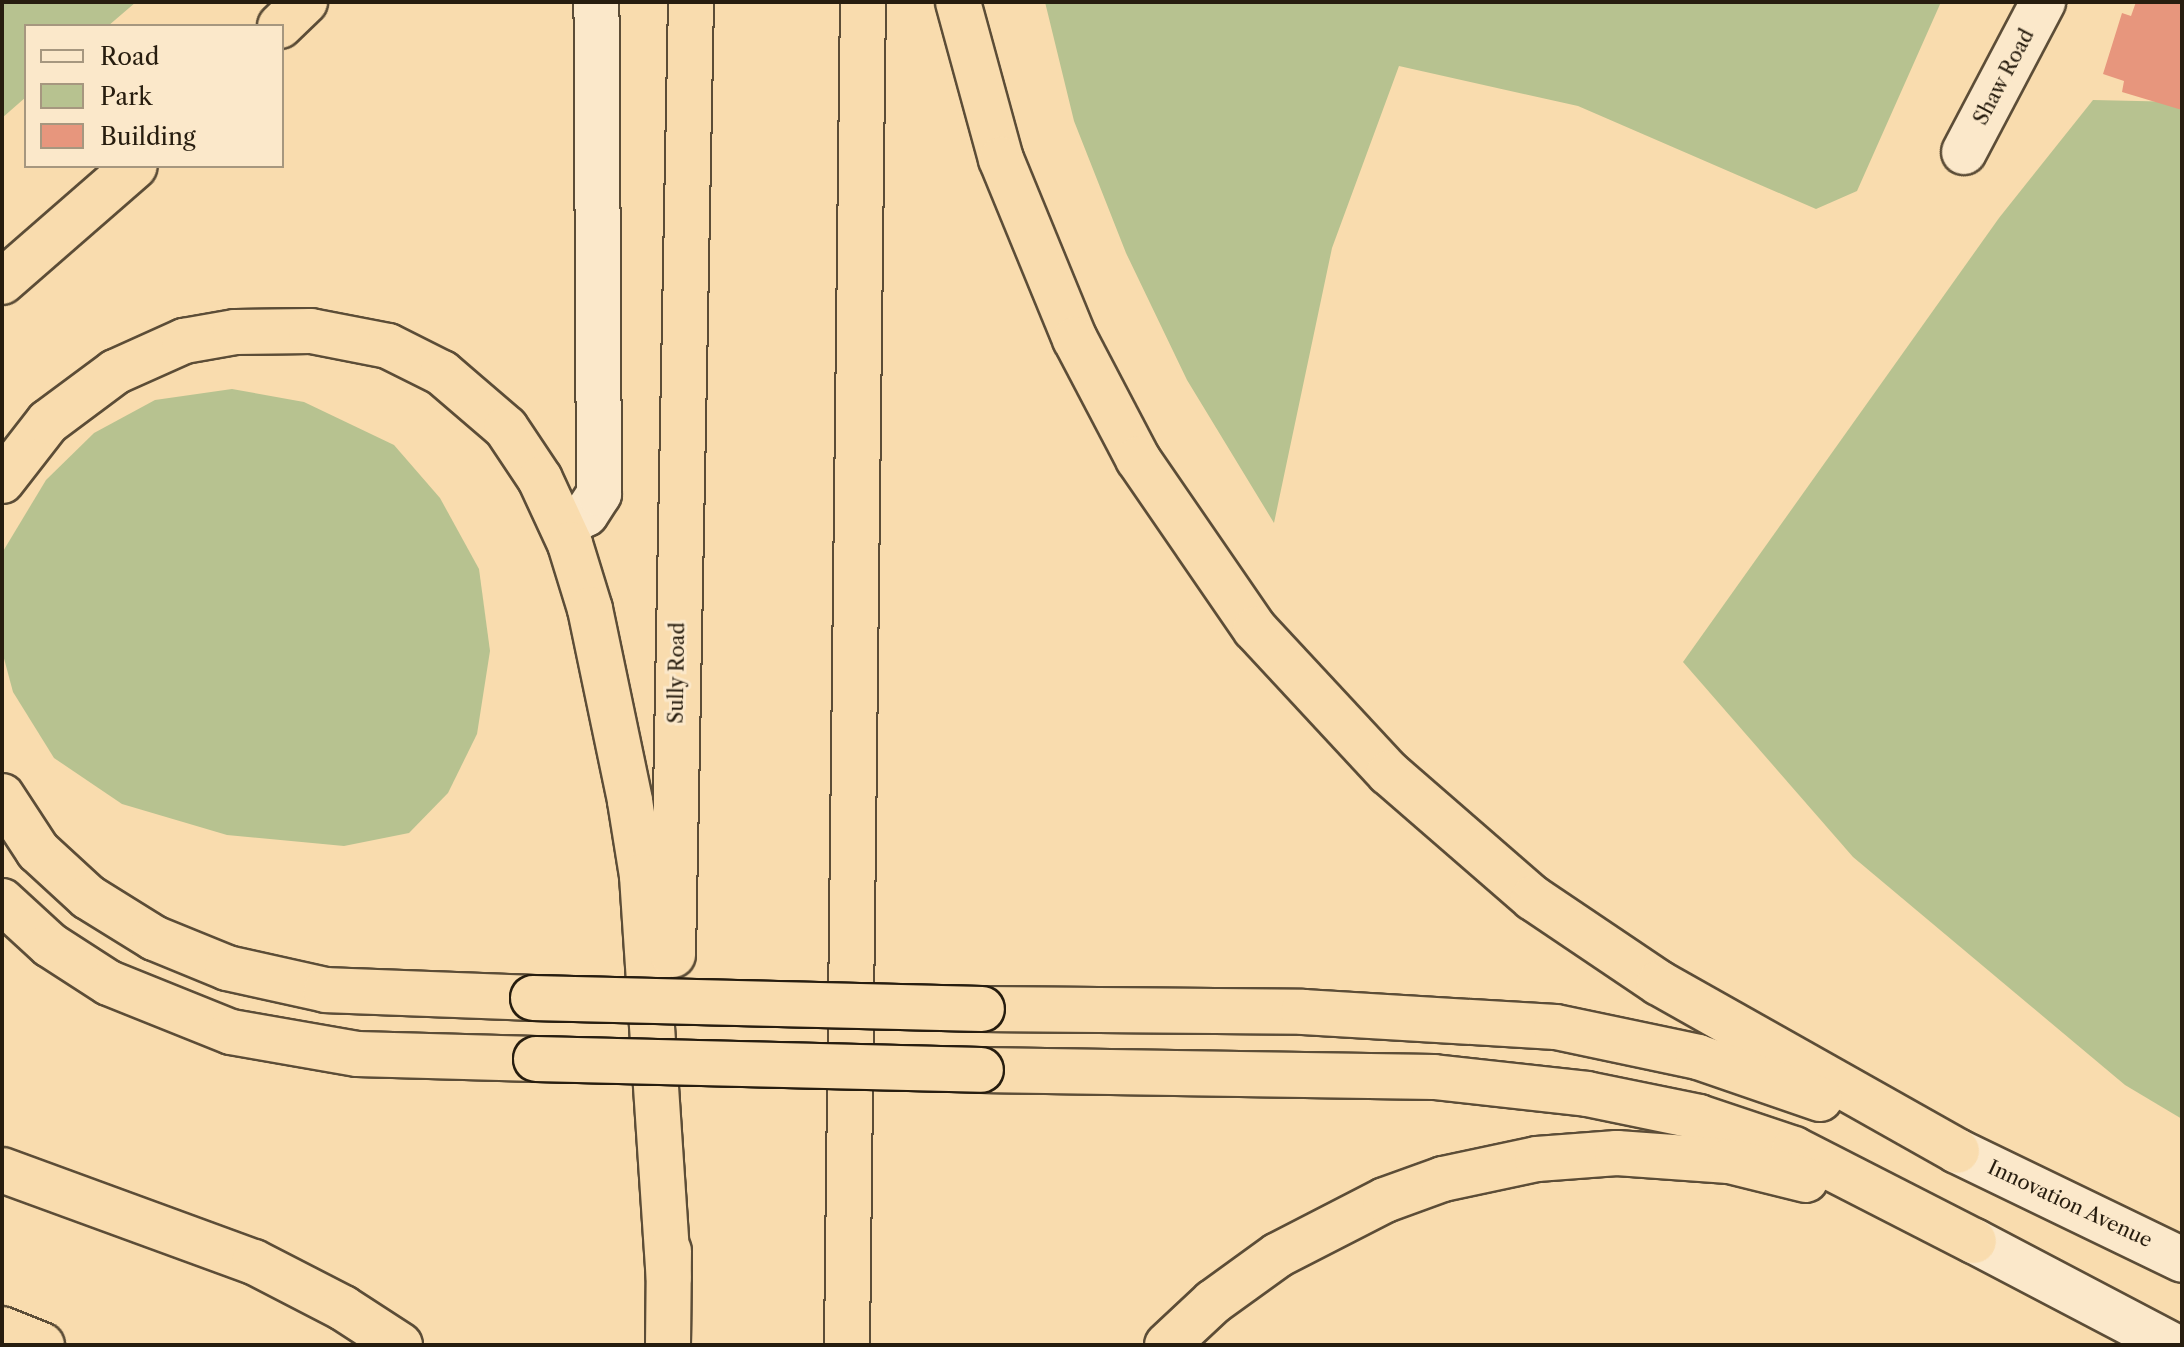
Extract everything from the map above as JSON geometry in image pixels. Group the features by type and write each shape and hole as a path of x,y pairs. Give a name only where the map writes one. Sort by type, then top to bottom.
{"highway":[{"path":"282,24 305,2"},
{"name":"Sully Road","path":"668,1345 691,2"},
{"path":"847,1345 863,2"},
{"path":"958,2 1006,172 1075,339 1138,459 1255,629 1389,773 1533,898 1659,983 1957,1151"},
{"path":"2,282 133,168"},
{"path":"2,481 48,422 137,359 208,336 311,331 388,346 469,392 518,444 564,526 596,638 642,876 669,1278"},
{"path":"2,796 38,851 88,897 154,938 227,968 338,991 982,1009 1303,1012 1556,1027 1737,1068 1957,1151"},
{"path":"2,901 50,945 109,983 231,1032 357,1054 981,1070 1434,1077 1587,1094 1699,1117 1794,1149 1974,1241"},
{"path":"1167,1345 1243,1278 1331,1225 1443,1179 1537,1159 1617,1153 1729,1161 1829,1187 1974,1241"},
{"path":"2,1170 254,1262 343,1308 400,1345"},
{"path":"2,1329 42,1345"}],"street":[{"path":"564,526 586,514 599,494 596,2"},
{"name":"Shaw Road","path":"1964,152 2043,2"},
{"name":"Innovation Avenue","path":"1957,1151 2182,1260"},
{"path":"1974,1241 2172,1345"}],"green space":[{"path":"2,2 136,2 110,24 24,24 24,99 2,118"},
{"path":"1045,2 1941,2 1857,191 1816,209 1578,106 1399,66 1332,248 1274,523 1187,380 1126,253 1074,121"},
{"path":"2093,100 2182,102 2182,1119 2125,1085 1853,857 1683,662 1999,218"},
{"path":"232,389 304,402 394,445 440,498 479,569 490,651 477,734 448,793 409,833 344,846 227,835 122,804 54,758 13,692 2,651 2,553 46,480 94,433 155,400"}],"building":[{"path":"2136,2 2182,2 2182,110 2122,92 2124,81 2103,74 2122,13 2131,16"}]}
